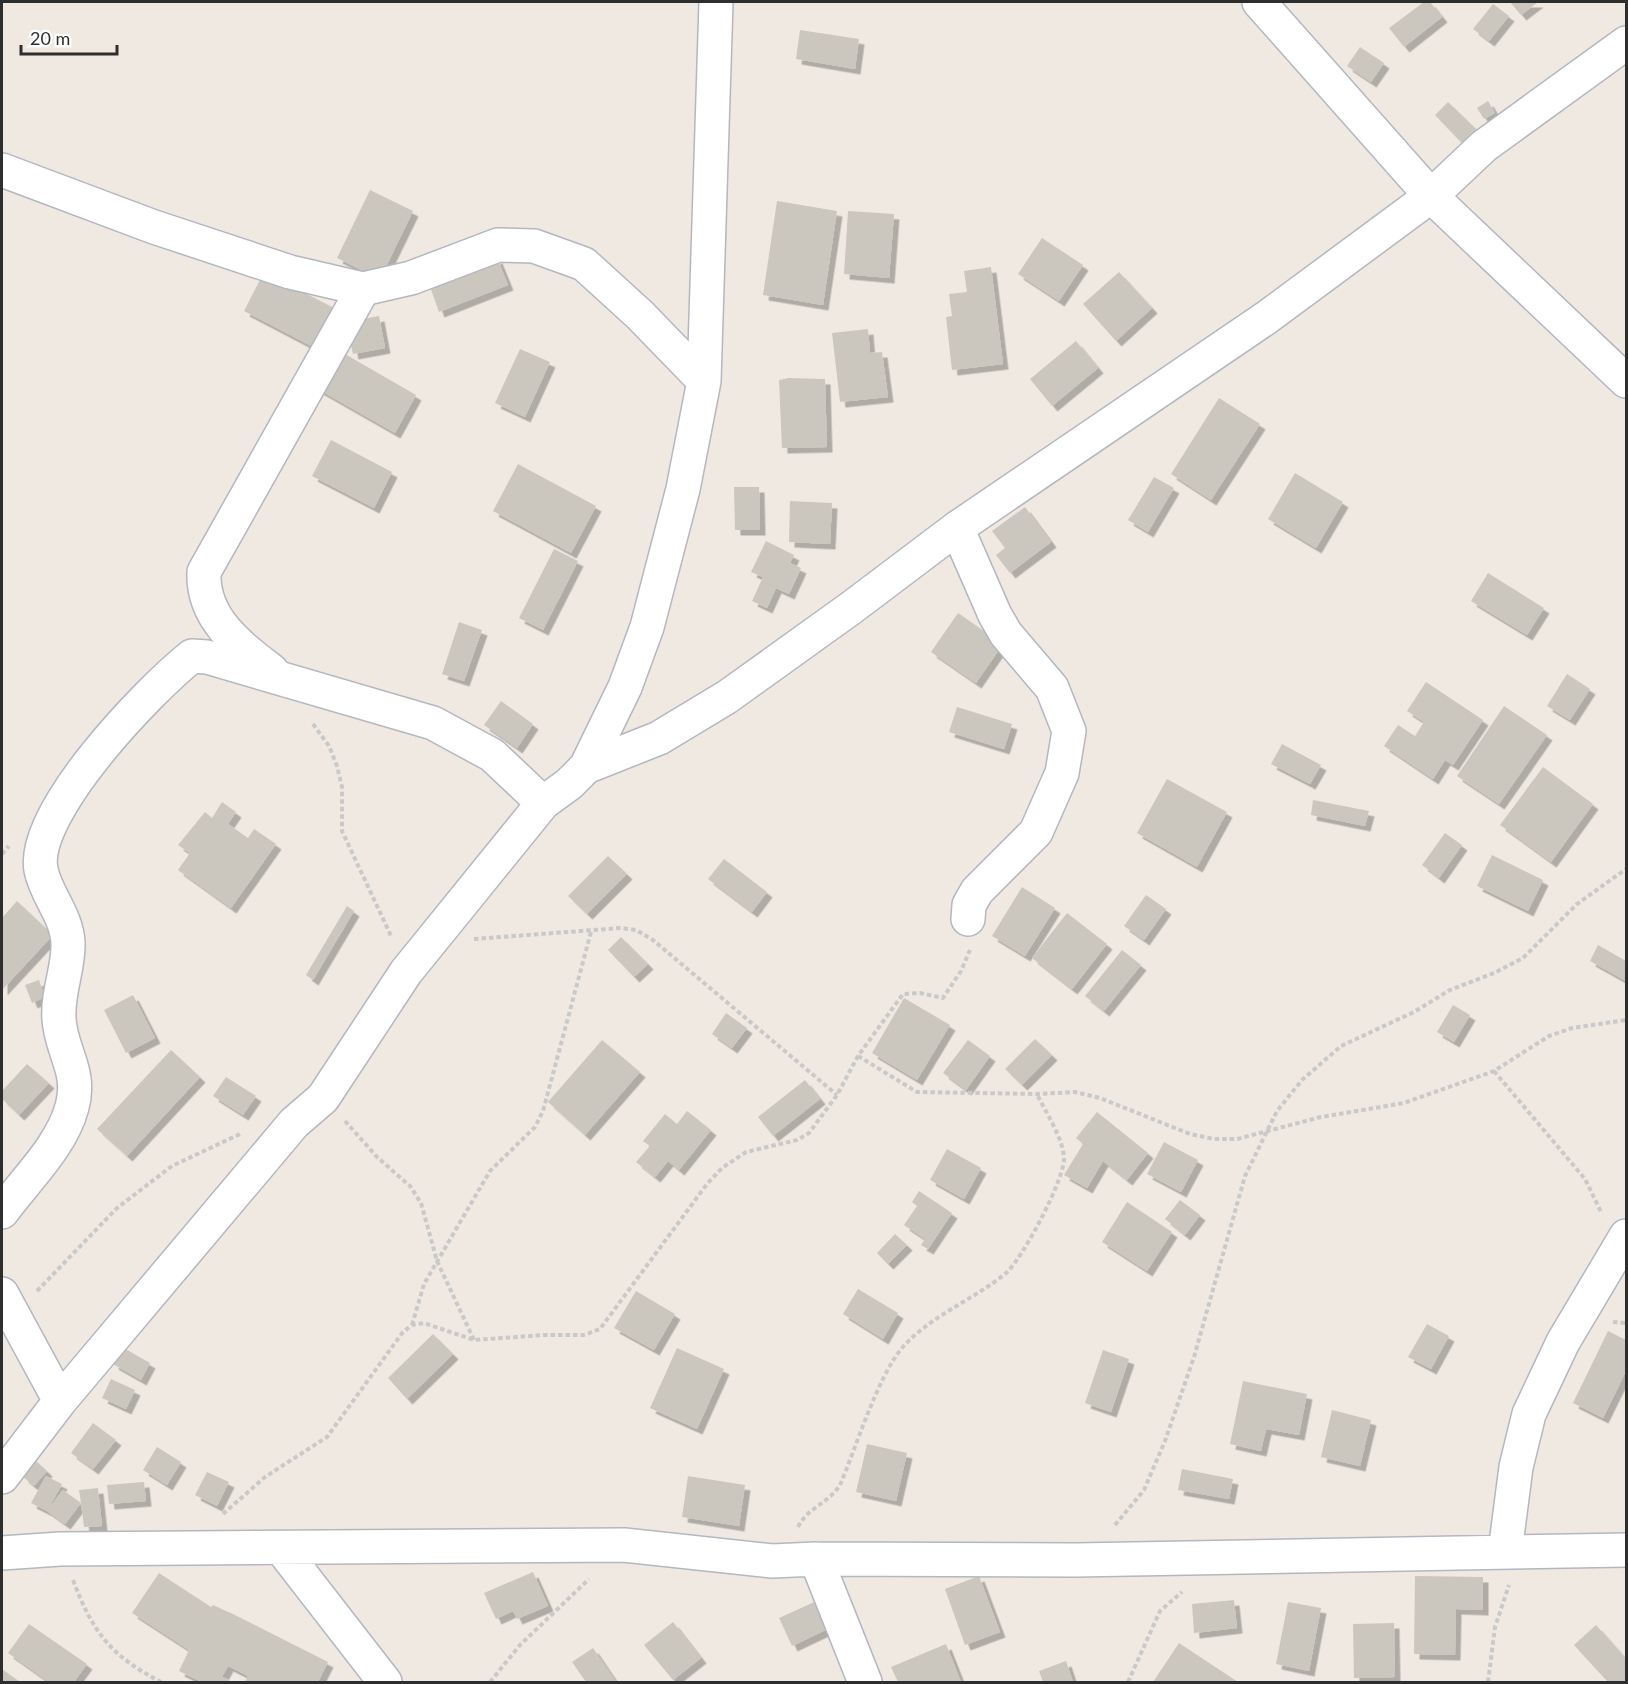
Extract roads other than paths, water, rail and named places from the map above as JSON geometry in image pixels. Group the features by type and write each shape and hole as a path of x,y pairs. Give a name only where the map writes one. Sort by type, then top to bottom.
{"street":[{"path":"2,1477 60,1401 294,1123 322,1098 406,972 543,803 569,784 586,767 625,687 647,627 683,489 704,381 716,2"},
{"path":"1259,2 1431,196 1626,381"},
{"path":"586,767 659,738 727,697 957,528 1266,318 1431,196 1484,146 1626,43"},
{"path":"2,170 164,231 290,272 363,289 411,278 498,245 534,246 584,264 640,315 704,381"},
{"path":"284,679 230,635 212,612 204,590 204,572 363,289"},
{"path":"957,528 995,615 1006,634 1052,688 1069,732 1062,773 1036,832 977,891 969,904 968,920"},
{"path":"2,1212 54,1145 72,1108 77,1084 59,1028 57,999 68,942 60,914 41,870 43,850 59,805 102,748 192,656 207,657 433,723 492,755 543,803"},
{"path":"1505,1552 1516,1467 1529,1414 1563,1342 1621,1244"},
{"path":"6,1303 60,1401"},
{"path":"2,1553 60,1549 624,1545 772,1561 816,1558 1076,1560 1626,1550"},
{"path":"280,1548 385,1683"},
{"path":"816,1558 865,1683"}]}
